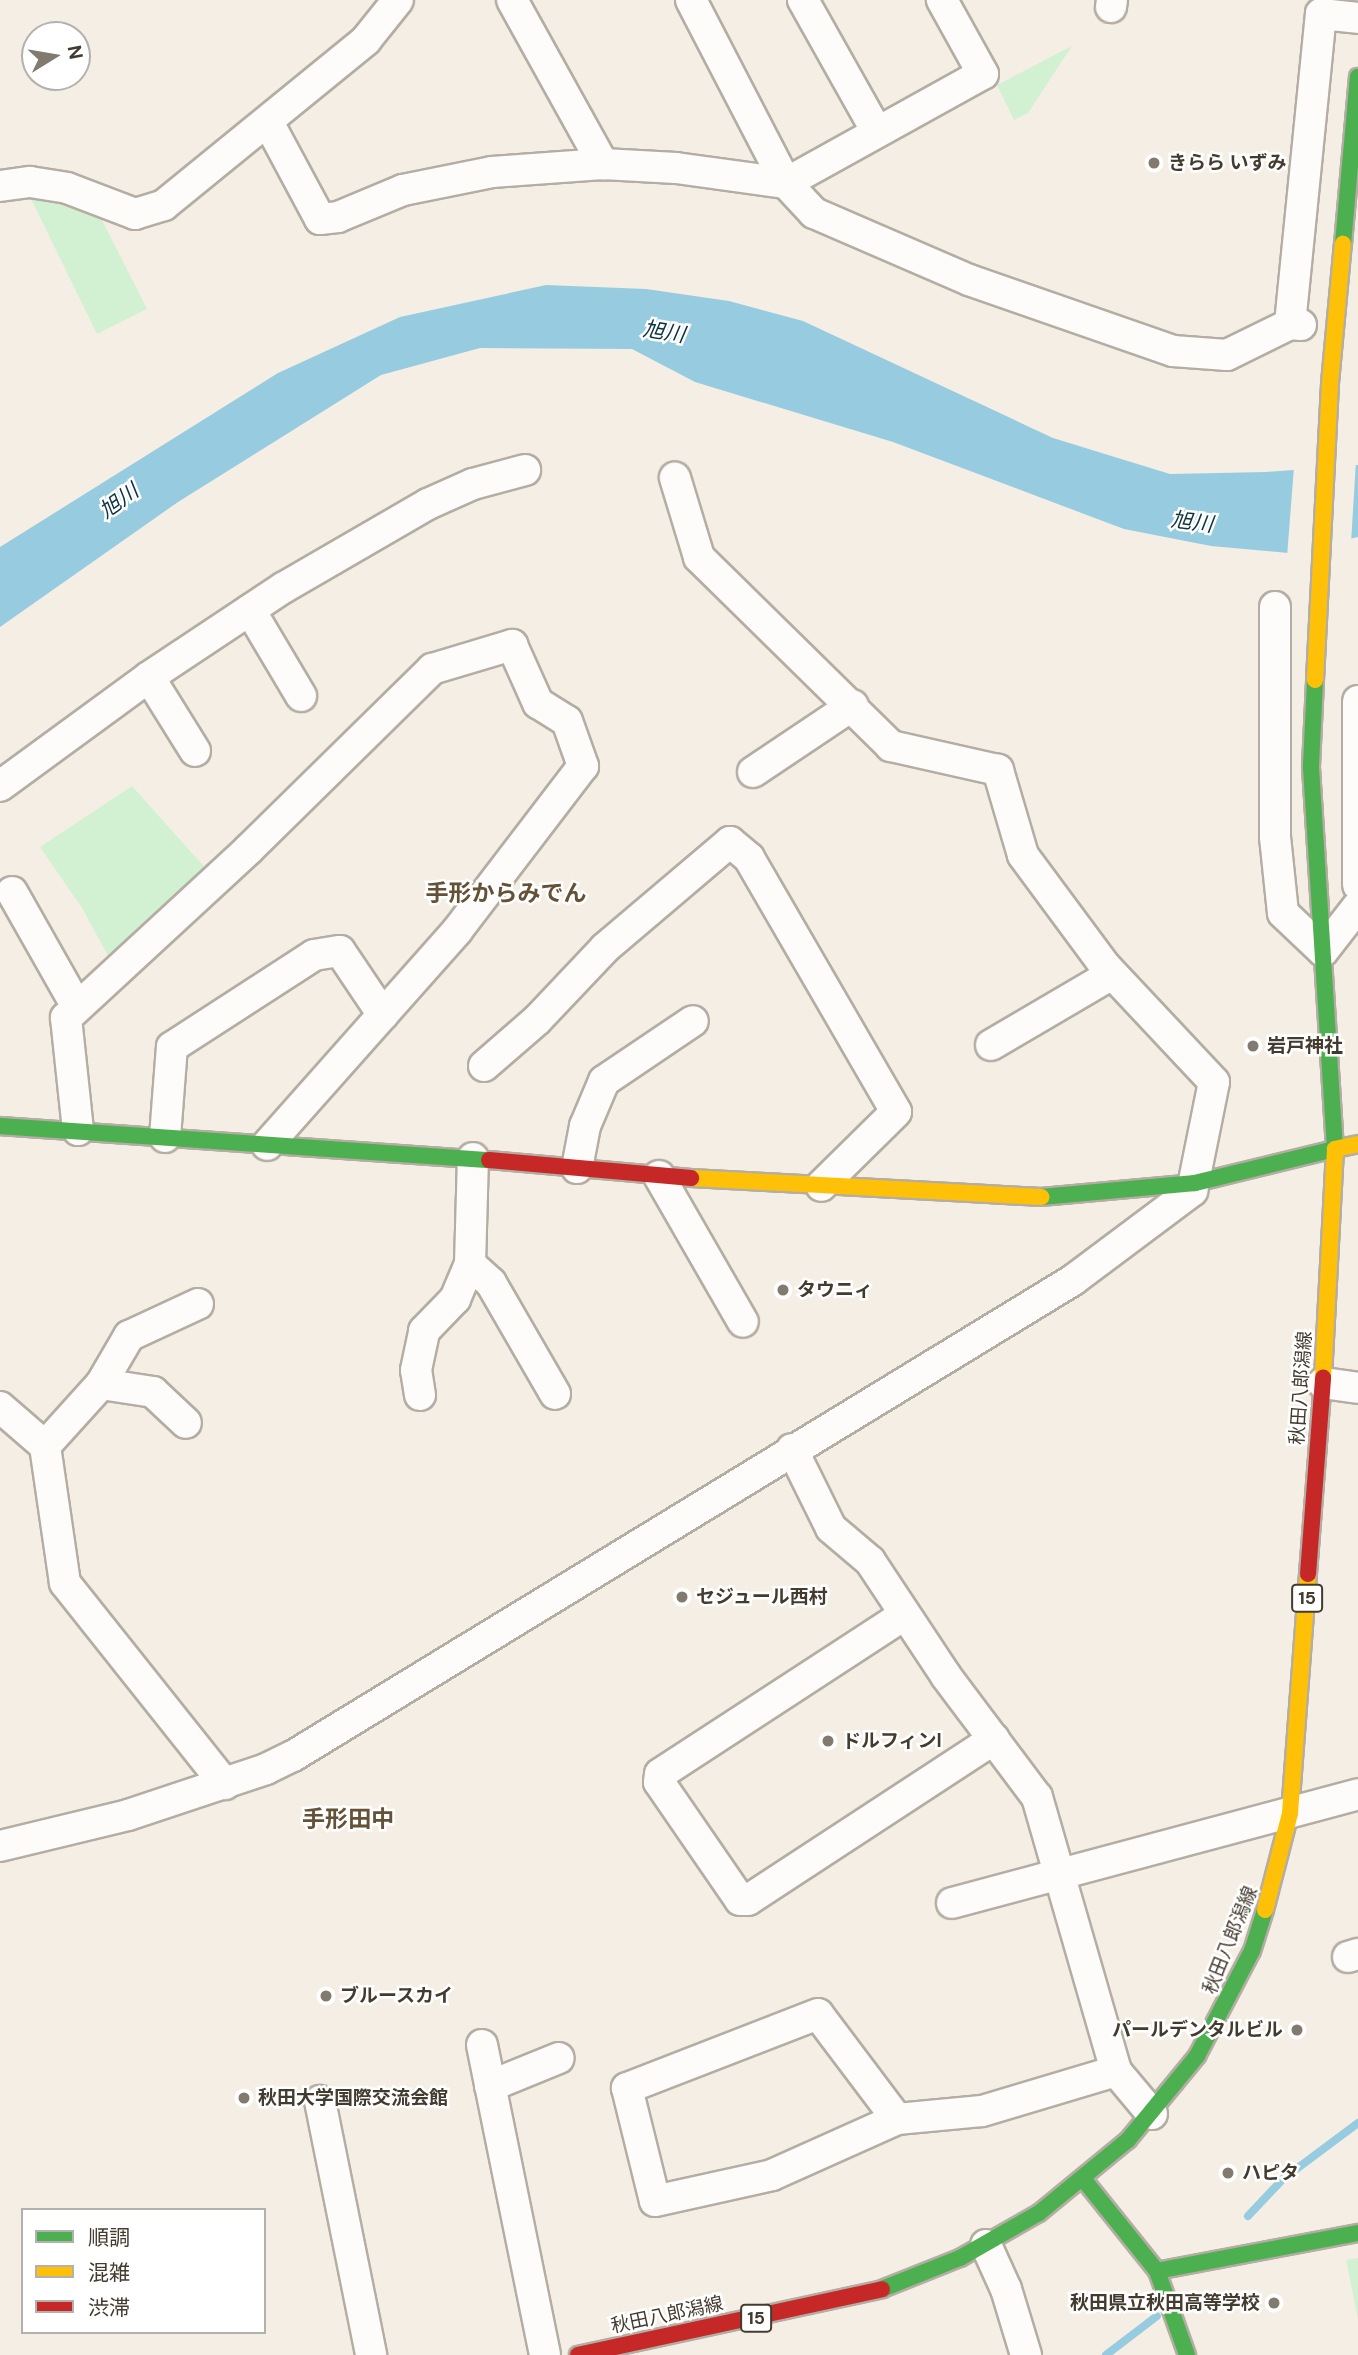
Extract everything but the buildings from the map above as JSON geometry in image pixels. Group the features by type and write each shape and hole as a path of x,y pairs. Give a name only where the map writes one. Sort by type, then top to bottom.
{"street":[{"path":"0,186 30,182 67,188 135,214 164,205 186,191 366,40 398,0"},
{"path":"512,0 603,164"},
{"path":"691,0 786,183 814,213 969,280 1173,351 1227,355 1296,325 1323,7 1358,18"},
{"path":"803,0 877,132"},
{"path":"268,122 320,219 338,217 403,190 479,174 603,164 676,168 786,183 982,74 942,0"},
{"name":"秋田八郎潟線","path":"578,2355 878,2291 986,2245 1084,2180 1152,2113 1197,2056 1236,1987 1265,1915 1290,1813 1324,1383 1335,1149 1311,766 1329,399 1358,77"},
{"path":"0,786 149,677 250,610 428,504 472,484 525,470"},
{"path":"0,1846 89,1826 225,1784 308,1747 792,1449 1073,1280 1175,1207 1195,1182 1214,1082 1112,974 1023,855 998,770 891,746 853,705 699,558 675,478"},
{"path":"1275,607 1275,837 1283,913 1323,951 1358,906"},
{"path":"250,610 301,696"},
{"path":"79,1130 66,1018 248,849 432,669 512,645 538,703 567,721 583,766 457,932 267,1145"},
{"path":"149,677 195,751"},
{"path":"1358,701 1358,885"},
{"path":"753,772 853,705"},
{"path":"484,1066 537,1020 605,948 730,842 749,858 896,1112 821,1186"},
{"path":"12,892 77,1007"},
{"path":"165,1137 172,1047 314,955 340,951 383,1015"},
{"path":"990,1045 1112,974"},
{"path":"577,1168 585,1126 604,1082 693,1021"},
{"path":"0,1126 473,1158 659,1176 1048,1197 1195,1182 1358,1144"},
{"path":"420,1395 416,1370 425,1331 455,1299 470,1264 473,1158"},
{"path":"659,1176 743,1322"},
{"path":"470,1264 491,1283 555,1394"},
{"path":"45,1446 101,1384 129,1336 198,1304"},
{"path":"1324,1383 1358,1388"},
{"path":"101,1384 153,1392 186,1423"},
{"path":"0,1407 45,1446 65,1583 225,1784"},
{"path":"792,1449 831,1528 870,1561 904,1615 1037,1797 1116,2071 1152,2113"},
{"path":"904,1615 660,1774 659,1782 740,1900 748,1900 994,1739"},
{"path":"951,1903 1358,1794"},
{"path":"897,2119 818,2014 627,2088 655,2202 772,2175 897,2119 982,2111 1116,2071"},
{"path":"482,2045 545,2355"},
{"path":"490,2086 559,2058"},
{"path":"320,2101 371,2355"},
{"path":"1084,2180 1157,2271 1187,2355"},
{"path":"1157,2271 1358,2233"},
{"path":"986,2245 1006,2289 1026,2355"}],"green space":[{"path":"1072,46 1028,113 1014,120 997,85"},
{"path":"36,192 100,216 147,309 97,334 28,193"},
{"path":"132,786 208,871 112,963 82,908 40,847"},
{"path":"1358,2258 1358,2319 1346,2260"}],"water":[{"name":"旭川","path":"546,285 646,289 729,301 803,321 1053,438 1170,474 1266,472 1358,465 1358,537 1288,553 1211,546 1124,529 893,442 695,382 632,349 480,348 381,375 178,502 0,627 0,547 278,373 400,317"}],"pier":[{"path":"1356,461 1351,543 1287,557 1294,467"}],"waterway":[{"path":"1248,2216 1283,2179 1358,2123"},
{"path":"1106,2355 1157,2316"}],"traffic: fast":[{"path":"1343,244 1358,77"},
{"path":"1041,1197 1195,1183 1335,1149 1311,766 1315,680"},
{"path":"0,1126 489,1160"},
{"path":"882,2289 960,2258 1039,2213 1128,2140 1197,2056 1252,1951 1265,1910"},
{"path":"1084,2180 1157,2271 1187,2355"},
{"path":"1157,2271 1358,2233"}],"traffic: slow":[{"path":"1315,680 1330,383 1343,244"},
{"path":"1323,1378 1335,1149 1358,1144"},
{"path":"691,1178 1041,1197"},
{"path":"1265,1910 1290,1813 1308,1574"}],"traffic: jam":[{"path":"489,1160 691,1178"},
{"path":"1308,1574 1323,1378"},
{"path":"578,2355 882,2289"}],"place":[{"name":"きらら いずみ","path":"1154,163"},
{"name":"岩戸神社","path":"1253,1046"},
{"name":"タウニィ","path":"783,1290"},
{"name":"セジュール西村","path":"682,1597"},
{"name":"ドルフィンI","path":"828,1741"},
{"name":"ブルースカイ","path":"326,1996"},
{"name":"パールデンタルビル","path":"1297,2030"},
{"name":"秋田大学国際交流会館","path":"244,2098"},
{"name":"ハピタ","path":"1228,2173"},
{"name":"秋田県立秋田高等学校","path":"1274,2303"}],"district":[{"name":"手形からみでん","path":"506,893"},
{"name":"手形田中","path":"348,1819"}]}
